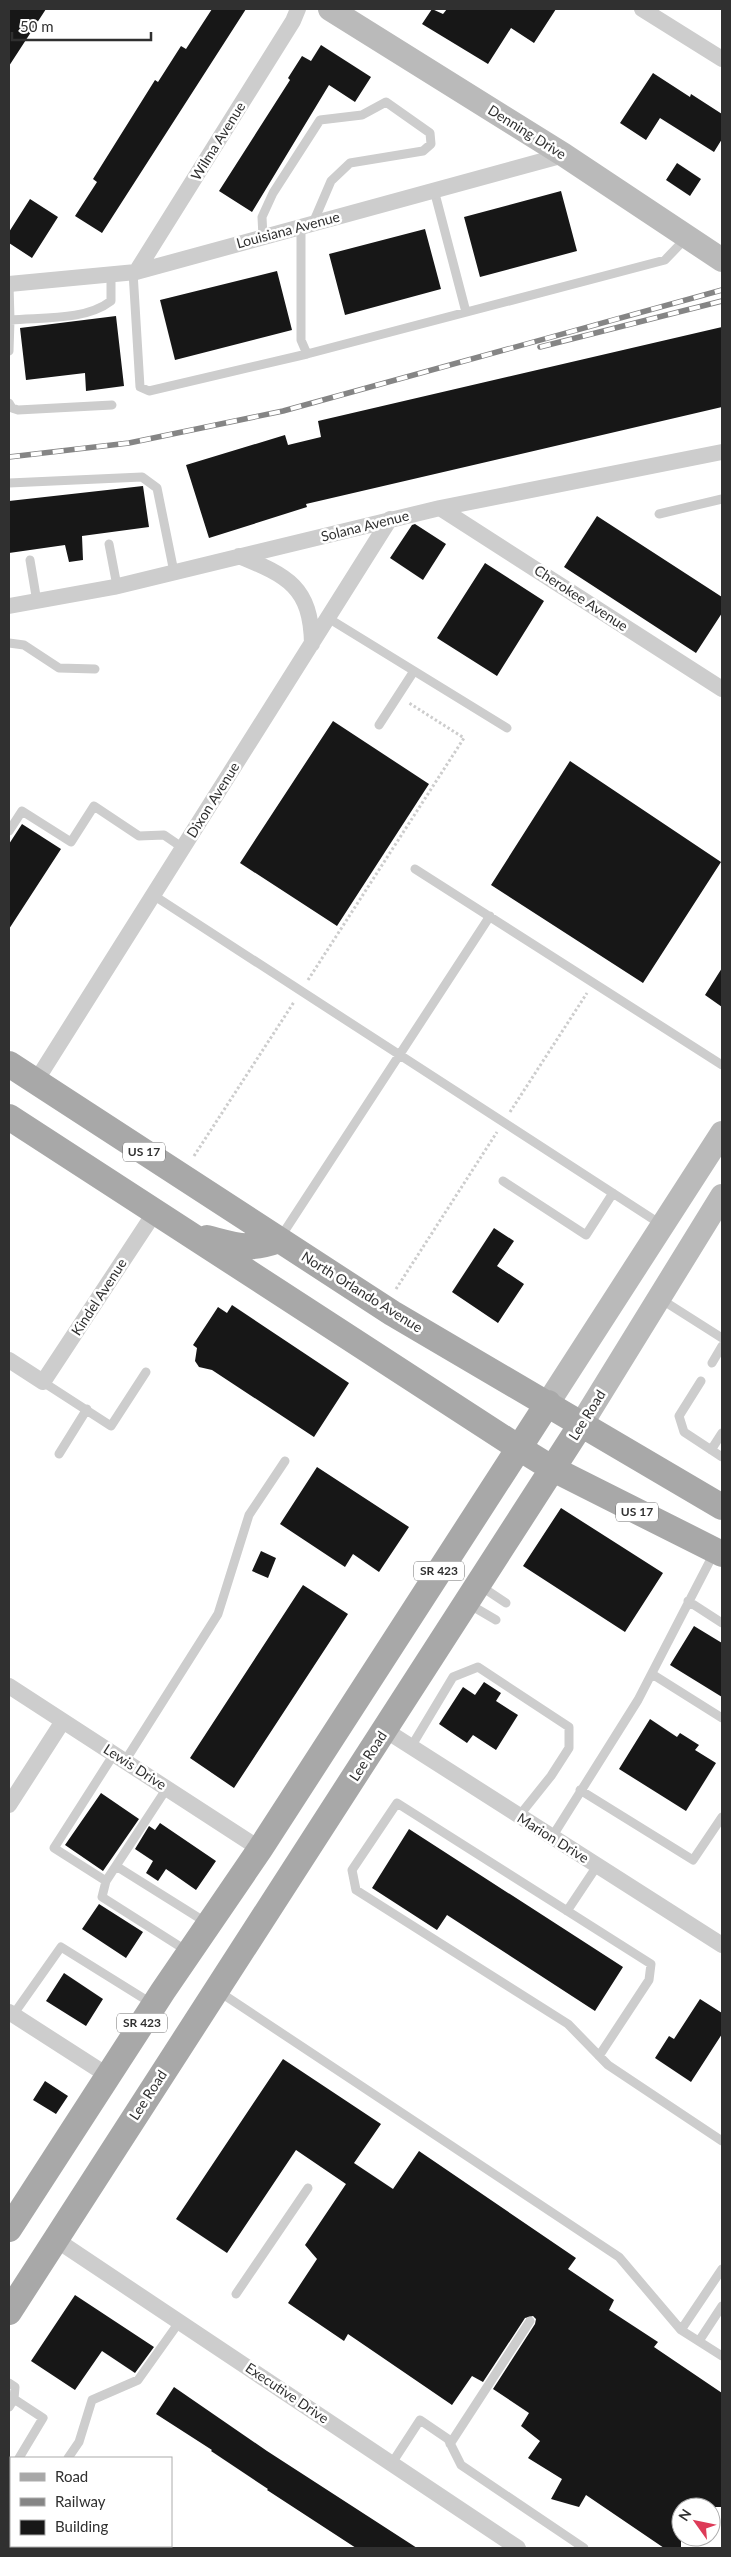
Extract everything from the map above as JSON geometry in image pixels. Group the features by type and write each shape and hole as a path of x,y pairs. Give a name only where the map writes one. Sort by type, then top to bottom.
{"main road":[{"name":"North Orlando Avenue","path":"9,1064 392,1313 722,1507"},
{"name":"US 17","path":"9,1117 518,1448 553,1469 719,1552"},
{"path":"188,1233 236,1246 258,1248 279,1240"},
{"name":"SR 423","path":"9,2229 107,2076 260,1848 548,1403"},
{"name":"Lee Road","path":"9,2312 582,1423"},
{"path":"260,1848 267,1864 269,1878 262,1917"}],"street":[{"name":"Wilma Avenue","path":"135,272 293,21 298,9"},
{"name":"Denning Drive","path":"330,9 564,155 687,237 720,254"},
{"path":"642,9 722,60"},
{"name":"Louisiana Avenue","path":"9,284 135,272 564,155"},
{"name":"Solana Avenue","path":"9,606 117,586 440,508 722,452"},
{"name":"Cherokee Avenue","path":"440,508 722,689"},
{"name":"Dixon Avenue","path":"36,1081 390,519"},
{"path":"239,556 270,568 293,583 304,600 311,620 312,644"},
{"path":"548,1403 722,1133"},
{"name":"Lee Road","path":"582,1423 722,1196"},
{"name":"Kindel Avenue","path":"43,1382 154,1212"},
{"path":"9,1360 43,1382"},
{"name":"Lewis Drive","path":"9,1686 260,1848"},
{"path":"9,1805 63,1721"},
{"name":"Marion Drive","path":"385,1730 722,1945"},
{"path":"11,2014 107,2076"},
{"name":"Executive Drive","path":"56,2239 518,2548"}],"lane":[{"path":"263,237 262,217 273,193 320,120 362,114 386,102 430,133 431,144 423,151 350,163 331,181 307,225 301,340 307,354"},
{"path":"434,190 466,312"},
{"path":"135,272 140,387 149,391 307,354 665,260 687,237"},
{"path":"10,320 100,310 111,301 111,274"},
{"path":"9,284 9,351"},
{"path":"9,403 12,408 18,410 112,405"},
{"path":"9,484 142,477 158,488 174,572"},
{"path":"659,514 722,499"},
{"path":"109,544 117,586"},
{"path":"30,560 37,602"},
{"path":"328,618 507,728"},
{"path":"9,643 24,644 59,668 95,669"},
{"path":"379,726 414,670"},
{"path":"9,831 22,811 71,842 94,806 139,836 164,835 183,848"},
{"path":"415,869 722,1065"},
{"path":"153,895 663,1225"},
{"path":"279,1240 490,916"},
{"path":"503,1181 586,1236 613,1193"},
{"path":"659,1298 722,1338"},
{"path":"712,1364 722,1346"},
{"path":"43,1382 111,1426 146,1372"},
{"path":"702,1381 679,1416 684,1432 722,1457"},
{"path":"59,1454 87,1409"},
{"path":"711,1450 722,1433"},
{"path":"106,1881 54,1848 120,1758 218,1614 249,1515 285,1460"},
{"path":"552,1837 638,1700 688,1601 719,1552"},
{"path":"473,1594 506,1603"},
{"path":"473,1594 496,1620"},
{"path":"688,1601 722,1623"},
{"path":"411,1747 454,1678 478,1667 569,1727 569,1748 519,1816"},
{"path":"652,1674 722,1718"},
{"path":"167,1788 106,1881 102,1896 189,1952"},
{"path":"580,1790 693,1860 722,1817"},
{"path":"599,2056 649,1980 651,1964 397,1803 352,1870 356,1890 568,2024 599,2056 608,2065 722,2141"},
{"path":"116,1866 209,1924"},
{"path":"567,1911 597,1866"},
{"path":"11,2014 62,1947 154,2005"},
{"path":"216,1990 619,2257 681,2330 722,2356"},
{"path":"236,2294 308,2188"},
{"path":"681,2330 722,2269"},
{"path":"699,2341 722,2306"},
{"path":"69,2457 79,2442 92,2400 138,2380 180,2321"},
{"path":"450,2444 530,2321"},
{"path":"9,2383 15,2387 11,2403 43,2418 19,2457"},
{"path":"392,2464 420,2420 448,2439 461,2465 584,2548"}],"path":[{"path":"194,1156 464,738 409,703"},
{"path":"396,1289 594,982"}],"building":[{"path":"9,9 46,9 9,66"},
{"path":"212,9 246,9 102,233 75,216 97,182 93,179 155,80 158,82 181,46 186,49"},
{"path":"432,9 443,14 447,9 556,9 534,43 511,28 488,64 422,24"},
{"path":"321,45 371,77 355,102 329,85 252,212 219,191 290,80 288,78 302,56 311,61"},
{"path":"653,73 690,97 691,94 722,114 722,139 714,152 660,118 646,140 620,123"},
{"path":"677,163 701,179 690,196 666,180"},
{"path":"561,191 577,251 480,277 464,217"},
{"path":"30,199 58,217 32,258 9,243 9,232"},
{"path":"425,229 441,289 345,315 329,254"},
{"path":"277,271 292,330 175,360 160,300"},
{"path":"116,316 124,386 86,391 85,373 26,380 20,328"},
{"path":"722,327 722,407 306,504 307,507 209,538 186,465 285,435 288,445 321,437 318,421"},
{"path":"143,486 149,527 82,536 83,560 69,562 65,545 9,553 9,501"},
{"path":"597,516 722,597 722,613 696,653 564,567"},
{"path":"415,524 446,544 423,580 390,558 412,525"},
{"path":"485,563 544,601 497,676 437,638"},
{"path":"333,721 429,784 337,926 240,863"},
{"path":"570,761 721,862 643,983 491,885"},
{"path":"22,824 61,849 9,929 9,844"},
{"path":"722,968 722,1007 705,995"},
{"path":"494,1228 514,1241 497,1266 524,1284 498,1323 452,1292"},
{"path":"232,1305 349,1383 314,1437 212,1370 199,1367 195,1361 197,1348 193,1345 218,1307 227,1313"},
{"path":"317,1467 409,1527 379,1572 353,1554 345,1567 280,1524"},
{"path":"561,1508 663,1573 625,1632 523,1566"},
{"path":"261,1551 276,1558 268,1578 252,1571"},
{"path":"303,1585 348,1614 234,1788 190,1758"},
{"path":"694,1626 722,1643 722,1697 670,1665"},
{"path":"484,1682 501,1693 496,1701 518,1715 496,1750 473,1735 467,1743 439,1724 463,1687 475,1695"},
{"path":"650,1719 677,1737 680,1733 699,1745 695,1750 716,1763 686,1811 619,1769"},
{"path":"101,1793 139,1819 103,1871 65,1845"},
{"path":"160,1823 216,1861 196,1890 166,1869 158,1881 146,1873 153,1861 135,1849 149,1826 155,1830"},
{"path":"409,1829 623,1967 595,2011 447,1915 437,1930 372,1888"},
{"path":"99,1904 143,1932 126,1958 82,1929"},
{"path":"64,1973 103,1999 86,2026 46,2001"},
{"path":"700,1999 722,2013 722,2034 691,2082 655,2058 669,2036 674,2039"},
{"path":"283,2059 381,2124 354,2163 393,2189 419,2151 576,2258 568,2269 614,2300 609,2310 658,2342 654,2347 722,2393 722,2507 721,2497 671,2497 671,2547 681,2548 664,2548 586,2495 579,2507 551,2499 562,2479 528,2458 540,2441 521,2426 529,2413 493,2389 535,2324 536,2319 533,2316 525,2318 483,2382 472,2376 452,2405 348,2334 344,2341 288,2303 317,2259 305,2245 346,2184 296,2150 227,2253 176,2219"},
{"path":"45,2081 68,2096 56,2114 33,2100"},
{"path":"75,2295 154,2347 135,2373 102,2351 75,2390 31,2361"},
{"path":"174,2387 267,2451 417,2548 356,2548 267,2490 212,2450 156,2414"}],"railway":[{"path":"9,457 129,443 283,411 722,290"},
{"path":"540,347 722,301"}]}
